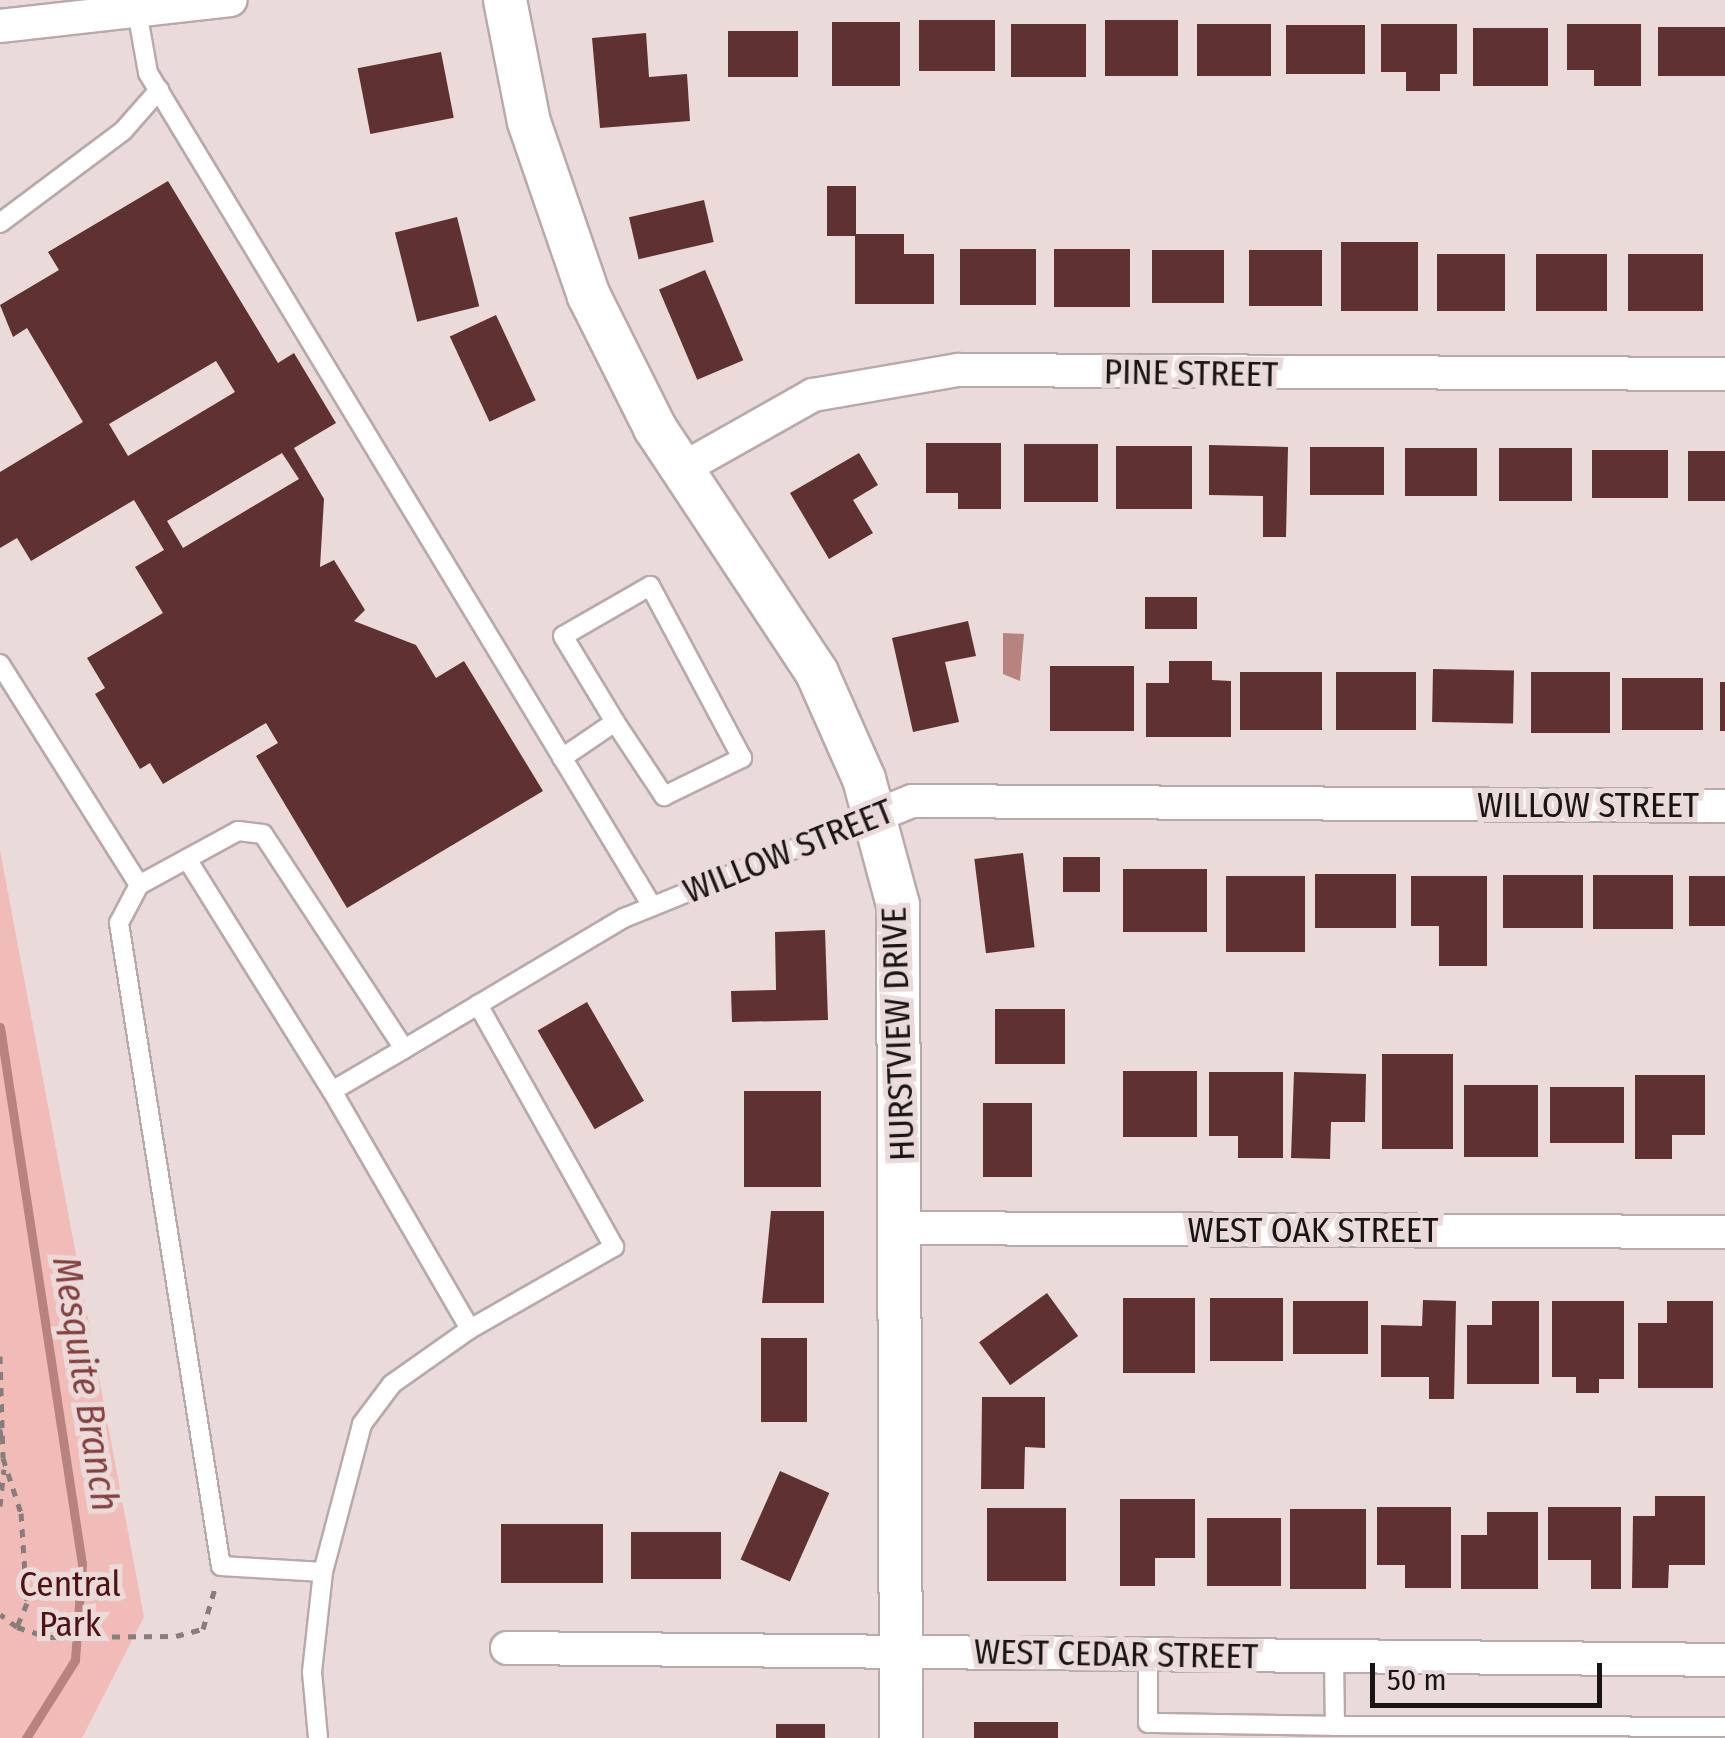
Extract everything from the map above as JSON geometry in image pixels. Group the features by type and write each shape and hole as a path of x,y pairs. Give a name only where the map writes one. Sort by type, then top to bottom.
{"street":[{"path":"0,26 231,0"},
{"name":"HURSTVIEW DRIVE","path":"506,0 528,122 563,230 680,470 816,673 875,816 898,905 904,986 900,1738"},
{"name":"PINE STREET","path":"680,470 813,395 958,370 1725,374"},
{"name":"WILLOW STREET","path":"875,816 912,801 1725,806"},
{"name":"WEST OAK STREET","path":"902,1228 1725,1232"},
{"name":"WEST CEDAR STREET","path":"507,1648 1725,1660"}],"lane":[{"path":"137,10 159,90 652,906"},
{"path":"0,223 124,130 159,90"},
{"path":"650,586 742,758 664,796 616,722 563,636 650,586"},
{"path":"0,664 139,885"},
{"path":"562,758 616,722"},
{"name":"WILLOW STREET","path":"332,1091 652,906 875,816"},
{"path":"322,1572 221,1566 119,923 139,885 238,831 263,834 404,1048"},
{"path":"187,859 332,1091 470,1329"},
{"path":"318,1738 312,1672 322,1572 362,1424 392,1384 470,1329 614,1246 478,1004"},
{"path":"1148,1654 1148,1730 1335,1726 1366,1732 1725,1726"},
{"path":"1334,1656 1335,1726"}],"path":[{"path":"0,1356 0,1506"},
{"path":"0,1429 3,1458 21,1513 27,1603 17,1627"},
{"path":"0,1614 17,1627 48,1637 203,1629 221,1566"}],"green space":[{"name":"Central Park","path":"0,850 144,1617 82,1738 0,1738"}],"shaded area":[{"path":"1003,633 1024,634 1020,681 1003,674"}],"building":[{"path":"919,20 995,20 995,71 919,71"},
{"path":"1105,20 1178,20 1178,76 1105,76"},
{"path":"832,22 900,22 900,86 832,86"},
{"path":"1011,24 1086,24 1086,77 1011,77"},
{"path":"1197,24 1271,24 1271,76 1197,76"},
{"path":"1381,24 1457,24 1457,74 1440,74 1440,91 1406,91 1406,72 1381,72"},
{"path":"1567,24 1641,24 1641,86 1594,86 1594,70 1567,70"},
{"path":"1286,25 1365,25 1365,74 1286,74"},
{"path":"1658,27 1725,27 1725,76 1658,76"},
{"path":"1473,28 1548,28 1548,86 1473,86"},
{"path":"728,31 798,31 798,77 728,77"},
{"path":"646,33 649,77 687,74 690,121 600,128 592,38"},
{"path":"441,52 454,118 370,134 358,68"},
{"path":"168,181 278,363 294,353 336,423 294,448 324,499 320,567 334,560 365,610 354,621 416,645 436,678 464,661 543,791 347,908 256,756 278,743 266,723 163,784 150,763 140,769 95,694 105,688 87,658 163,613 135,567 164,550 134,500 31,561 17,538 0,548 0,472 83,422 27,328 13,337 0,305 59,270 48,252","holes":["216,361 235,392 128,456 109,424","282,453 299,479 183,548 167,521"]},
{"path":"827,186 856,186 856,234 904,234 904,254 934,254 934,304 855,304 855,236 827,236"},
{"path":"704,200 714,242 639,259 629,217"},
{"path":"457,217 479,306 417,322 395,232"},
{"path":"1341,242 1418,242 1418,311 1341,311"},
{"path":"960,249 1036,249 1036,305 960,305"},
{"path":"1054,249 1130,249 1130,307 1054,307"},
{"path":"1152,250 1224,250 1224,303 1152,303"},
{"path":"1249,250 1322,250 1322,306 1249,306"},
{"path":"1437,254 1505,254 1505,311 1437,311"},
{"path":"1536,254 1607,254 1607,311 1536,311"},
{"path":"1628,254 1703,254 1703,311 1628,311"},
{"path":"705,270 743,360 697,380 659,290"},
{"path":"496,315 536,400 490,422 450,337"},
{"path":"926,443 1001,443 1001,509 958,509 958,493 926,493"},
{"path":"1024,444 1098,444 1098,502 1024,502"},
{"path":"1209,445 1288,447 1286,537 1263,537 1263,496 1209,495"},
{"path":"1116,446 1192,446 1192,509 1116,509"},
{"path":"1310,447 1384,447 1384,495 1310,495"},
{"path":"1405,448 1477,448 1477,496 1405,496"},
{"path":"1499,448 1572,448 1572,501 1499,501"},
{"path":"1592,450 1668,450 1668,498 1592,498"},
{"path":"1688,451 1725,451 1725,501 1688,501"},
{"path":"859,453 878,485 853,500 873,533 829,559 790,493"},
{"path":"1145,597 1197,597 1197,629 1145,629"},
{"path":"968,621 976,656 945,662 959,722 913,732 892,638"},
{"path":"1169,661 1212,661 1212,680 1231,681 1231,737 1146,737 1146,683 1169,683"},
{"path":"1050,666 1134,666 1134,731 1050,731"},
{"path":"1433,669 1514,670 1513,723 1432,722"},
{"path":"1240,672 1322,672 1322,730 1240,730"},
{"path":"1336,672 1416,672 1416,730 1336,730"},
{"path":"1531,672 1610,672 1610,733 1531,733"},
{"path":"1622,678 1703,678 1703,730 1622,730"},
{"path":"1720,682 1725,682 1725,731 1720,731"},
{"path":"1023,853 1035,947 986,953 974,859"},
{"path":"1063,857 1100,857 1100,892 1063,892"},
{"path":"1123,869 1207,869 1207,932 1123,932"},
{"path":"1315,874 1396,874 1396,928 1315,928"},
{"path":"1503,875 1583,875 1583,928 1503,928"},
{"path":"1593,875 1673,875 1673,929 1593,929"},
{"path":"1226,876 1305,876 1305,952 1226,952"},
{"path":"1411,876 1487,876 1487,966 1439,966 1439,926 1411,926"},
{"path":"1689,876 1725,876 1725,926 1689,926"},
{"path":"825,930 828,1020 732,1022 731,991 776,990 775,932"},
{"path":"587,1002 644,1101 595,1129 538,1030"},
{"path":"995,1009 1065,1009 1065,1064 995,1064"},
{"path":"1382,1054 1453,1054 1453,1149 1382,1149"},
{"path":"1123,1071 1197,1071 1197,1137 1123,1137"},
{"path":"1209,1072 1283,1072 1283,1158 1238,1158 1238,1136 1209,1136"},
{"path":"1294,1072 1366,1074 1365,1122 1331,1122 1330,1159 1291,1158"},
{"path":"1635,1075 1705,1075 1705,1135 1672,1135 1672,1159 1635,1159"},
{"path":"1464,1085 1538,1085 1538,1157 1464,1157"},
{"path":"1550,1087 1624,1087 1624,1143 1550,1143"},
{"path":"744,1091 821,1091 821,1187 744,1187"},
{"path":"983,1103 1032,1103 1032,1177 983,1177"},
{"path":"771,1211 824,1211 824,1303 762,1303"},
{"path":"1047,1293 1078,1336 1010,1385 979,1342"},
{"path":"1123,1298 1195,1298 1195,1373 1123,1373"},
{"path":"1210,1298 1283,1298 1283,1361 1210,1361"},
{"path":"1423,1300 1456,1301 1454,1399 1429,1399 1429,1377 1381,1377 1381,1325 1422,1326"},
{"path":"1293,1301 1368,1301 1368,1354 1293,1354"},
{"path":"1492,1301 1539,1301 1539,1384 1467,1384 1467,1325 1492,1325"},
{"path":"1552,1301 1624,1301 1624,1379 1599,1379 1599,1393 1576,1393 1576,1377 1552,1377"},
{"path":"1667,1301 1713,1301 1713,1388 1638,1388 1638,1323 1667,1323"},
{"path":"761,1338 807,1338 807,1422 761,1422"},
{"path":"982,1397 1045,1397 1045,1448 1025,1447 1024,1489 981,1489"},
{"path":"780,1471 829,1493 790,1582 741,1560"},
{"path":"1655,1496 1705,1496 1705,1565 1669,1565 1668,1588 1632,1588 1633,1516 1655,1516"},
{"path":"1120,1499 1195,1499 1195,1558 1155,1558 1155,1586 1120,1586"},
{"path":"1377,1507 1451,1507 1451,1588 1405,1588 1405,1565 1377,1565"},
{"path":"1548,1507 1621,1507 1621,1589 1591,1589 1591,1560 1548,1560"},
{"path":"987,1508 1066,1508 1066,1581 987,1581"},
{"path":"1290,1509 1366,1509 1366,1589 1290,1589"},
{"path":"1487,1512 1538,1512 1538,1589 1461,1589 1461,1535 1487,1535"},
{"path":"1207,1518 1281,1518 1281,1586 1207,1586"},
{"path":"501,1524 603,1524 603,1583 501,1583"},
{"path":"631,1532 721,1532 721,1579 631,1579"},
{"path":"974,1722 1058,1722 1058,1738 974,1738"},
{"path":"776,1724 825,1724 825,1738 776,1738"}],"waterway":[{"name":"Mesquite Branch","path":"0,1027 82,1564 75,1660 26,1738"}]}
